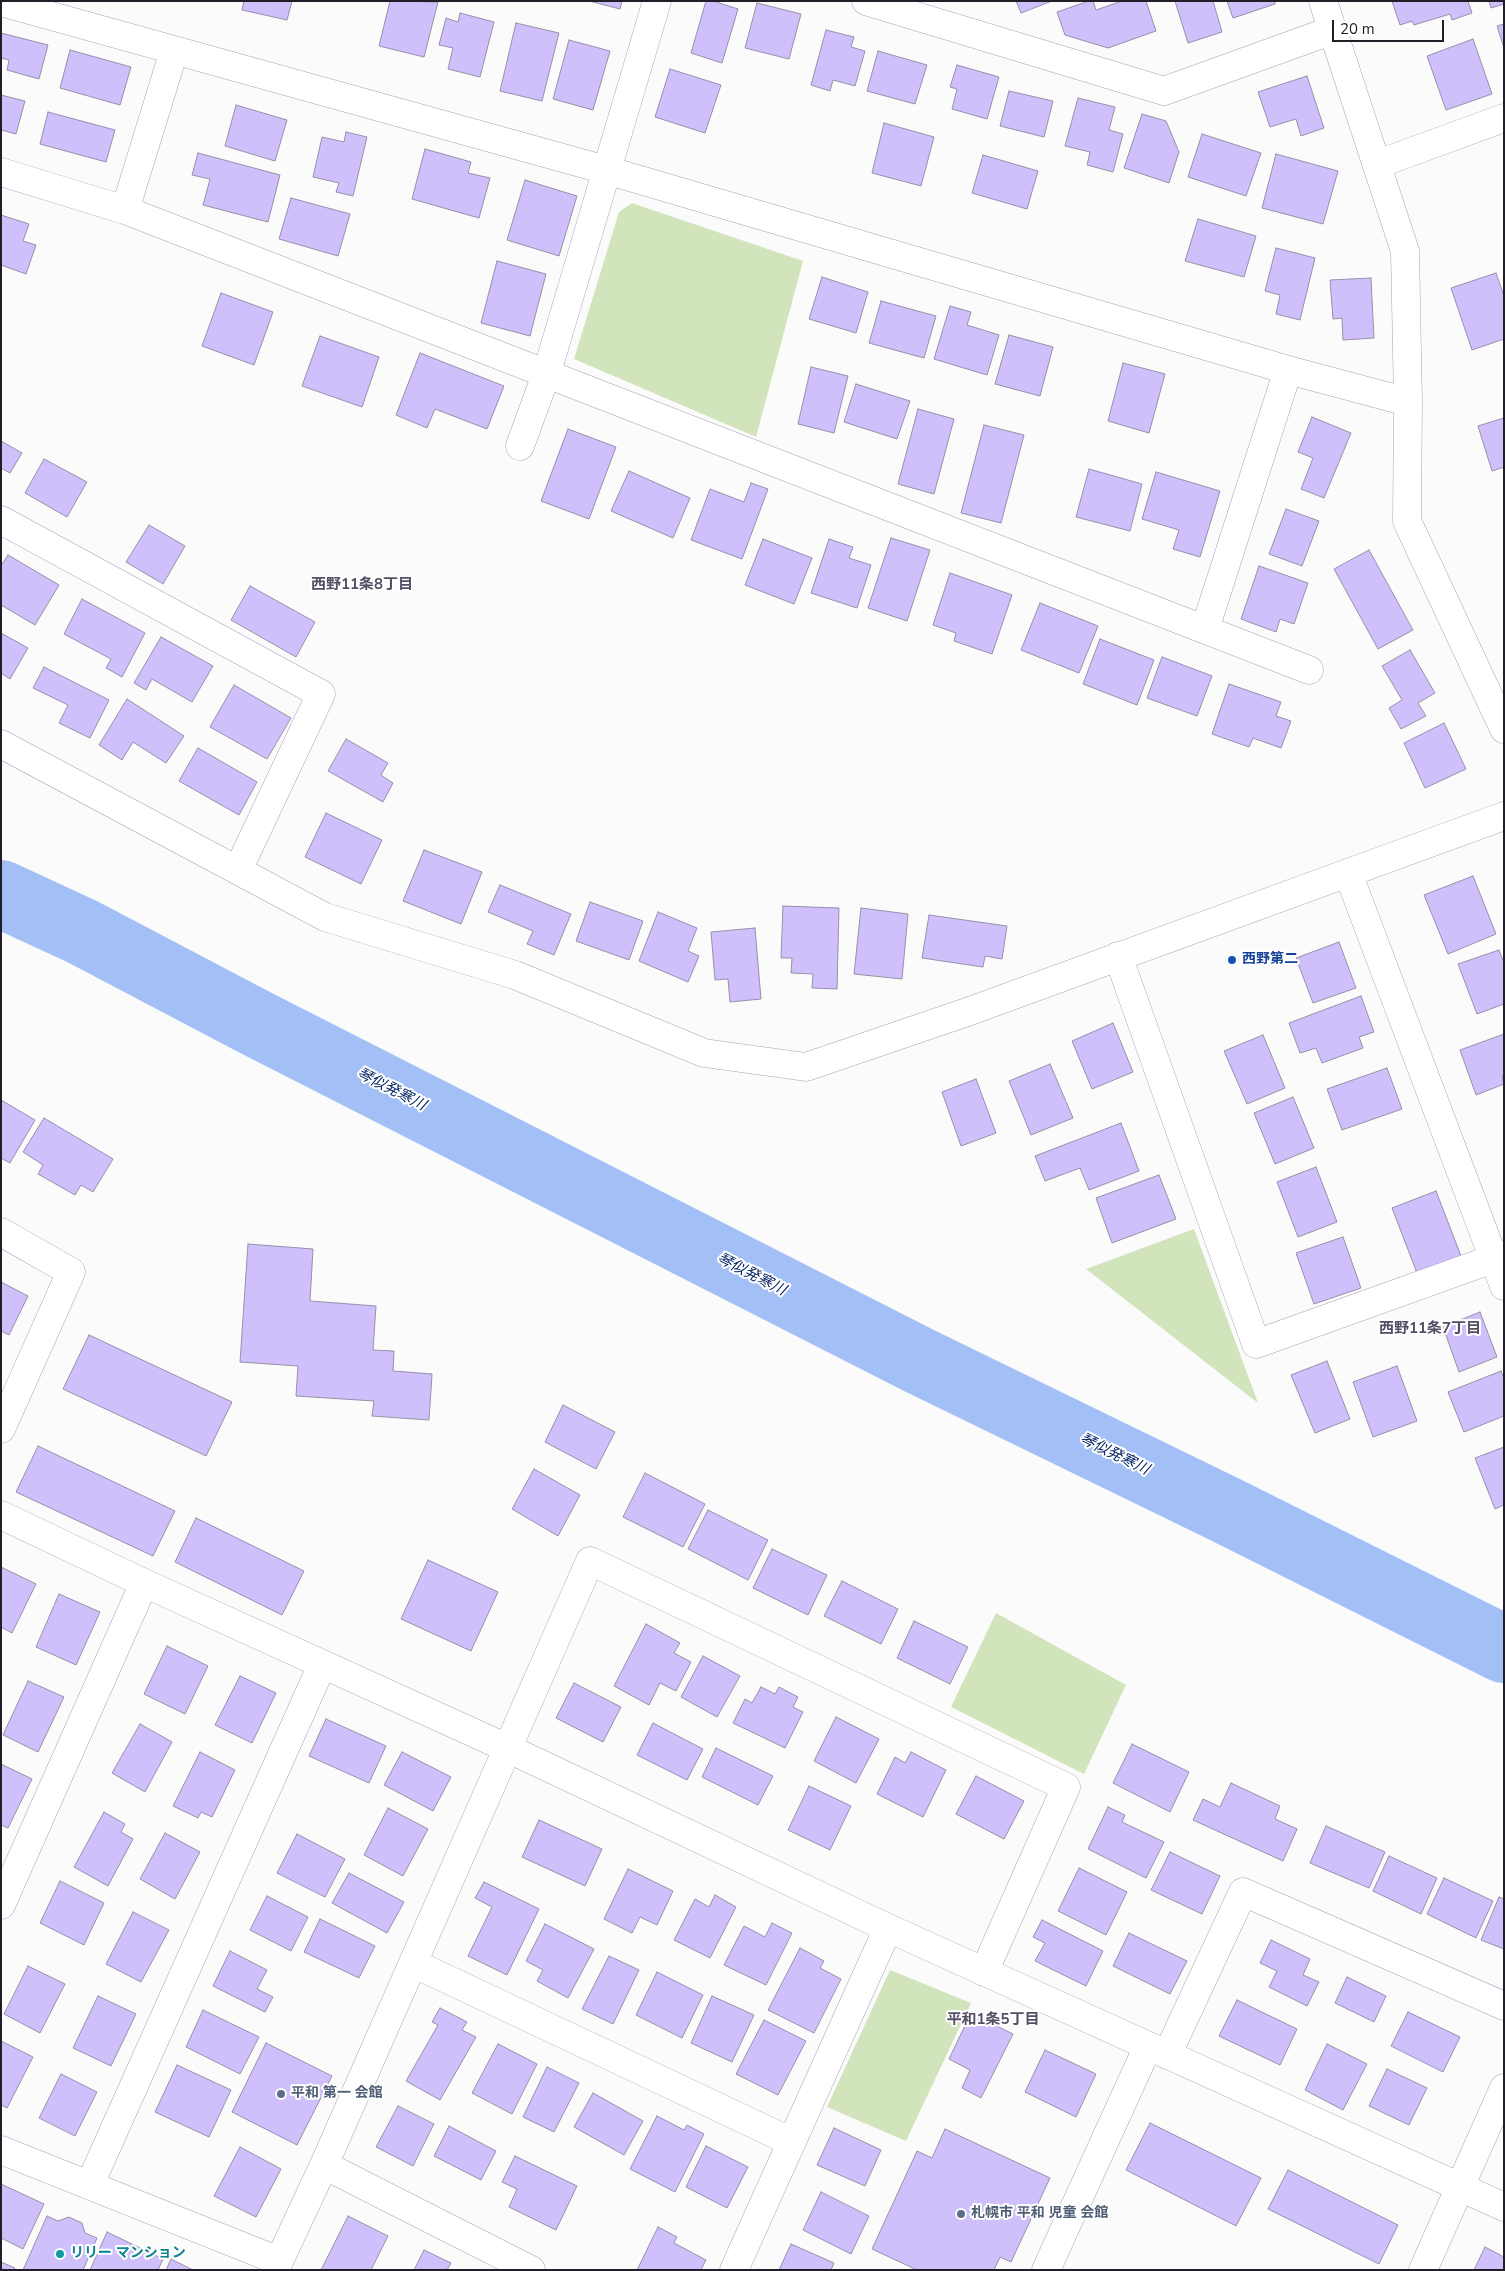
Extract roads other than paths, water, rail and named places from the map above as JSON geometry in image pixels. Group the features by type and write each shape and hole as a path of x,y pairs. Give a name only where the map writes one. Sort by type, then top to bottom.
{"street":[{"path":"520,446 547,372 657,1"},
{"path":"866,1 1164,91 1333,30"},
{"path":"1323,1 1405,251 1408,402 1407,521 1504,729"},
{"path":"1,2 606,170 1288,370 1408,402"},
{"path":"125,210 174,51"},
{"path":"1378,164 1504,118"},
{"path":"1,172 125,210 547,372 1308,670"},
{"path":"1205,629 1288,370"},
{"path":"1,520 321,694 238,870"},
{"path":"1,744 325,917 515,975 704,1054 806,1067 1504,816"},
{"path":"1348,872 1499,1257 1504,1286"},
{"path":"1118,956 1256,1344 1499,1257"},
{"path":"1,1232 71,1272 1,1430"},
{"path":"1,1515 322,1665 507,1748 888,1928 1504,2207"},
{"path":"1,2150 90,2184 277,2265 324,2165 590,1561 1066,1787 984,1972"},
{"path":"1,1905 144,1583"},
{"path":"90,2184 322,1665"},
{"path":"1046,2270 1158,2050 1243,1892 1504,2006"},
{"path":"734,2270 888,1928"},
{"path":"413,1963 792,2142"},
{"path":"1422,2270 1504,2088"},
{"path":"324,2165 531,2270"}],"waterway":[{"name":"琴似発寒川","path":"1,894 83,932 256,1023 920,1361 1226,1510 1504,1649"}],"place":[{"name":"西野第二","path":"1232,960"},
{"name":"平和 第一 会館","path":"281,2094"},
{"name":"札幌市 平和 児童 会館","path":"961,2214"},
{"name":"リリー マンション","path":"60,2254"}],"district":[{"name":"西野11条8丁目","path":"362,585"},
{"name":"西野11条7丁目","path":"1430,1329"},
{"name":"平和1条5丁目","path":"993,2020"}]}
